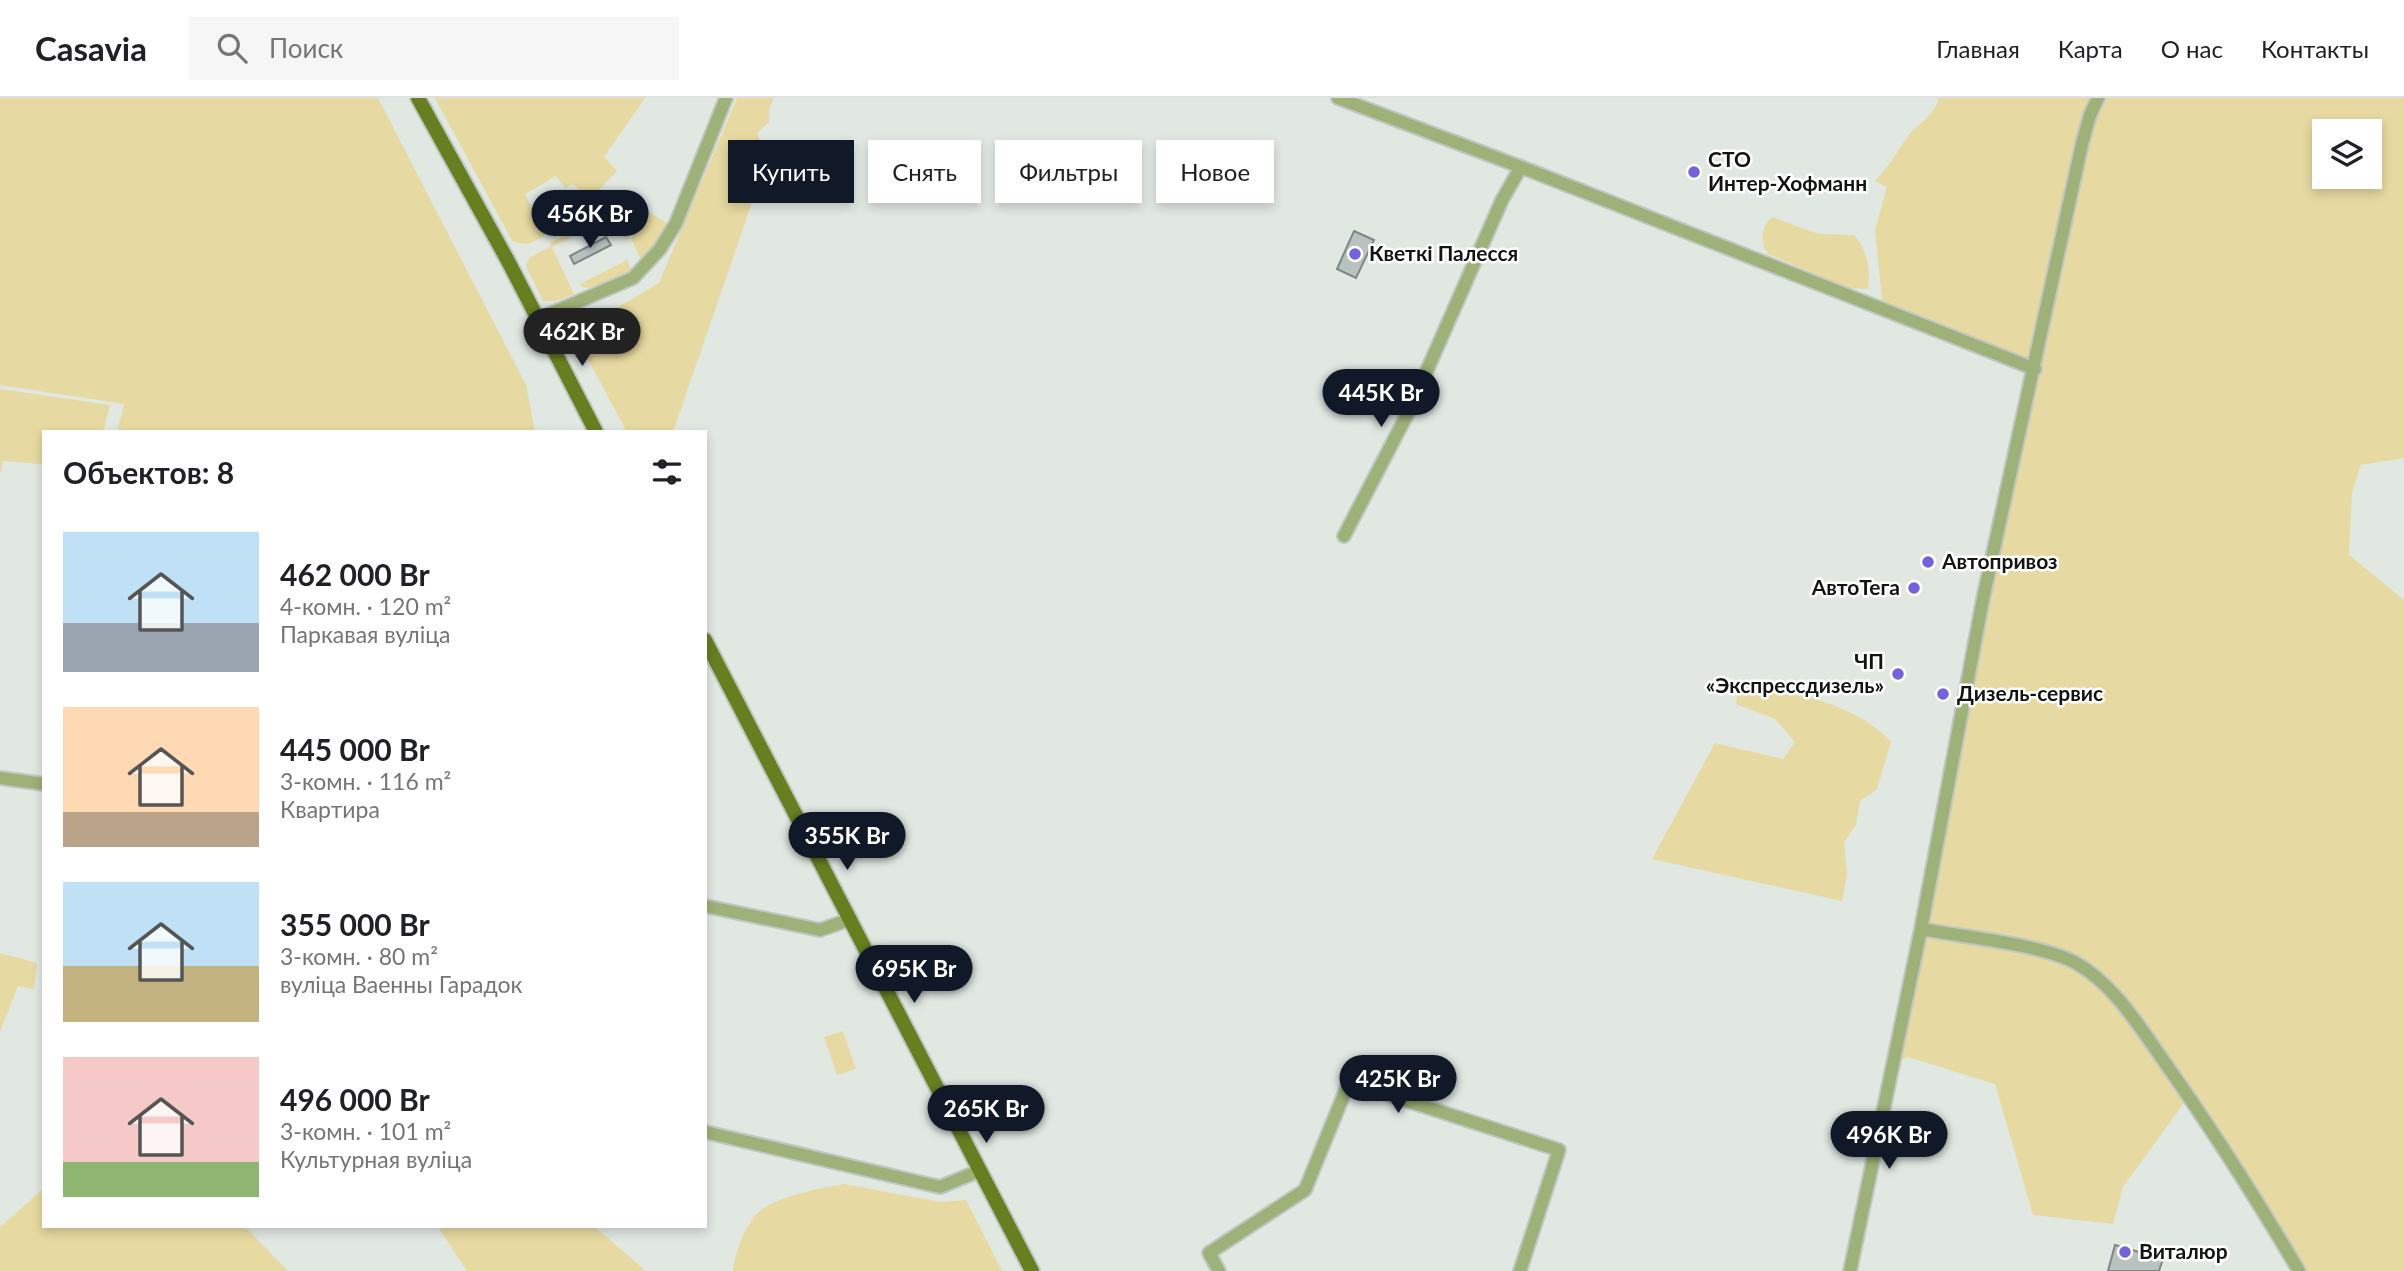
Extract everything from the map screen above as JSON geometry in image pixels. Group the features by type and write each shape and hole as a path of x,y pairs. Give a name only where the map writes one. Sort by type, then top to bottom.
{"main road":[{"path":"418,98 595,430"},
{"path":"707,644 1032,1271"}],"street":[{"path":"537,319 633,278 660,249 676,223 726,98"},
{"path":"1338,98 2035,369"},
{"path":"1850,1271 1921,929 1983,599 2082,144 2098,98"},
{"path":"1344,536 1410,409 1502,200 1521,167"},
{"path":"0,778 42,784"},
{"path":"707,906 820,930 851,919"},
{"path":"1921,929 2048,952 2076,963 2096,978 2137,1023 2189,1096 2266,1213 2299,1271"},
{"path":"1219,1271 1209,1253 1304,1190 1349,1082 1559,1150 1520,1271"},
{"path":"707,1132 940,1187 979,1171"}],"shaded area":[{"path":"0,98 378,98 526,385 535,430 118,430 124,404 0,385"},
{"path":"435,98 645,98 604,157 617,171 589,200 573,184 565,188 556,176 525,194 545,236 528,244 513,242"},
{"path":"737,98 773,98 769,122 757,133 760,140 728,140 728,203 752,203 674,430 626,430 574,333 659,283"},
{"path":"1939,98 2404,98 2404,458 2361,465 2352,493 2349,555 2404,600 2404,1271 2299,1271 2189,1096 2123,1187 2113,1224 2033,1215 1995,1084 1908,1057 1894,1064 2035,369 1883,309 1875,230 1887,187 1875,181 1908,136 1930,114"},
{"path":"596,211 629,236 627,240 621,232 600,217 595,225 552,247 574,294 556,301 543,301 526,266 530,257 551,247 550,243 589,221"},
{"path":"649,212 667,223 667,228 642,263 631,238"},
{"path":"1772,217 1819,234 1854,235 1867,260 1868,289 1848,288 1768,254 1763,244 1763,235 1765,226"},
{"path":"627,260 631,269 627,276 589,288 580,284"},
{"path":"0,389 110,405 104,430 42,430 42,464 3,461 0,475"},
{"path":"1739,682 1800,695 1841,708 1876,728 1891,742 1877,789 1860,801 1856,825 1844,842 1847,875 1842,901 1652,859 1715,743 1783,759 1795,742 1775,719 1736,704"},
{"path":"0,953 37,963 34,989 18,986 0,1032"},
{"path":"843,1031 856,1069 837,1075 824,1037"},
{"path":"844,1184 940,1202 966,1200 1002,1271 733,1271 742,1239 760,1211 789,1197"},
{"path":"42,1190 42,1228 246,1228 288,1271 0,1271 0,1227"},
{"path":"439,1228 596,1228 646,1271 467,1271"}],"building":[{"name":"Кветкі Палесся","path":"1354,231 1374,240 1356,278 1337,269"},
{"path":"606,237 611,245 574,264 570,256"},
{"name":"Виталюр","path":"2115,1245 2163,1259 2159,1271 2108,1271"}],"place":[{"name":"СТО Интер-Хофманн","path":"1694,172"},
{"name":"Кветкі Палесся","path":"1355,254"},
{"name":"Автопривоз","path":"1928,562"},
{"name":"АвтоТега","path":"1914,588"},
{"name":"ЧП «Экспрессдизель»","path":"1898,674"},
{"name":"Дизель-сервис","path":"1943,694"},
{"name":"Виталюр","path":"2125,1252"}]}
